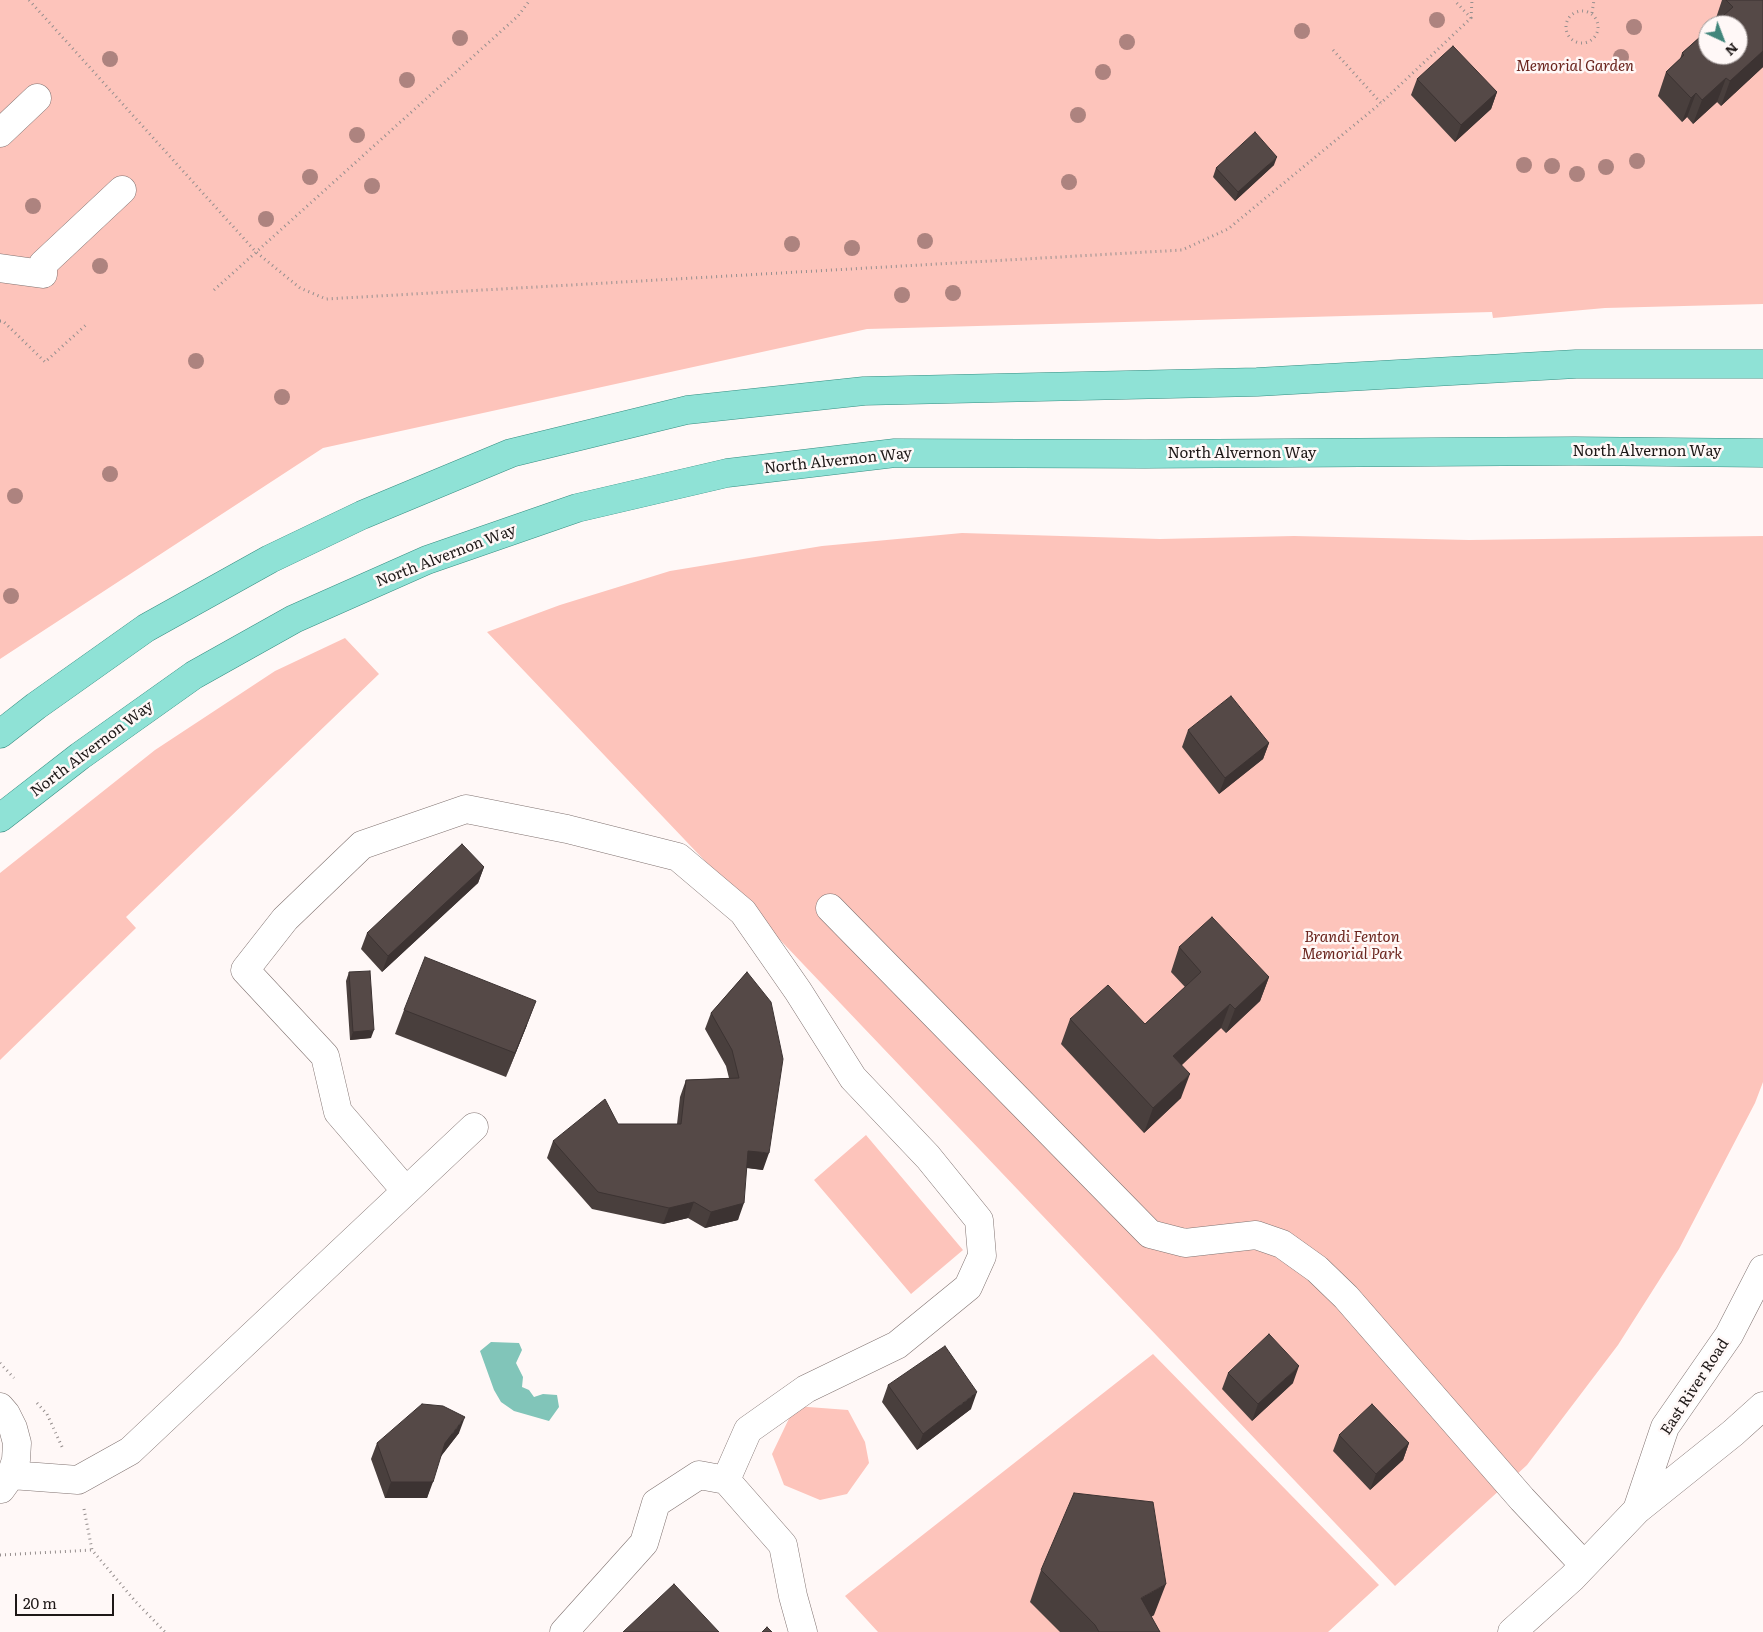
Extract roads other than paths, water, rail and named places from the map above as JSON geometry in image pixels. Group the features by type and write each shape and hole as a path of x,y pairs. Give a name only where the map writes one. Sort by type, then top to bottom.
{"main road":[{"path":"0,734 36,706 146,628 270,559 362,515 511,453 687,410 864,391 1256,382 1576,364 1763,364"},
{"name":"North Alvernon Way","path":"0,818 80,756 194,675 294,619 427,560 577,508 727,473 896,453 1763,453"}],"street":[{"path":"0,133 37,98"},
{"path":"0,268 43,274 43,264 122,190"},
{"path":"406,1191 338,1112 325,1056 245,970 285,919 362,846 466,809 567,829 678,857 743,912 798,991 853,1078 928,1157 979,1220 982,1256 968,1287 897,1345 806,1389 748,1430 726,1480"},
{"path":"830,908 1150,1234 1185,1243 1256,1235 1282,1244 1317,1269 1346,1297 1522,1499 1584,1565"},
{"path":"0,1407 13,1428 17,1443 16,1460 5,1482 78,1480 130,1451 474,1127"},
{"name":"East River Road","path":"1637,1510 1665,1427 1729,1335 1763,1269"},
{"name":"East River Road","path":"1512,1632 1584,1565 1637,1510 1733,1433 1763,1406"},
{"path":"564,1632 644,1543 656,1503 699,1475 726,1480 783,1545 802,1632"}],"park label":[{"name":"Memorial Garden","path":"1575,67"},
{"name":"Brandi Fenton Memorial Park","path":"1352,946"}]}
